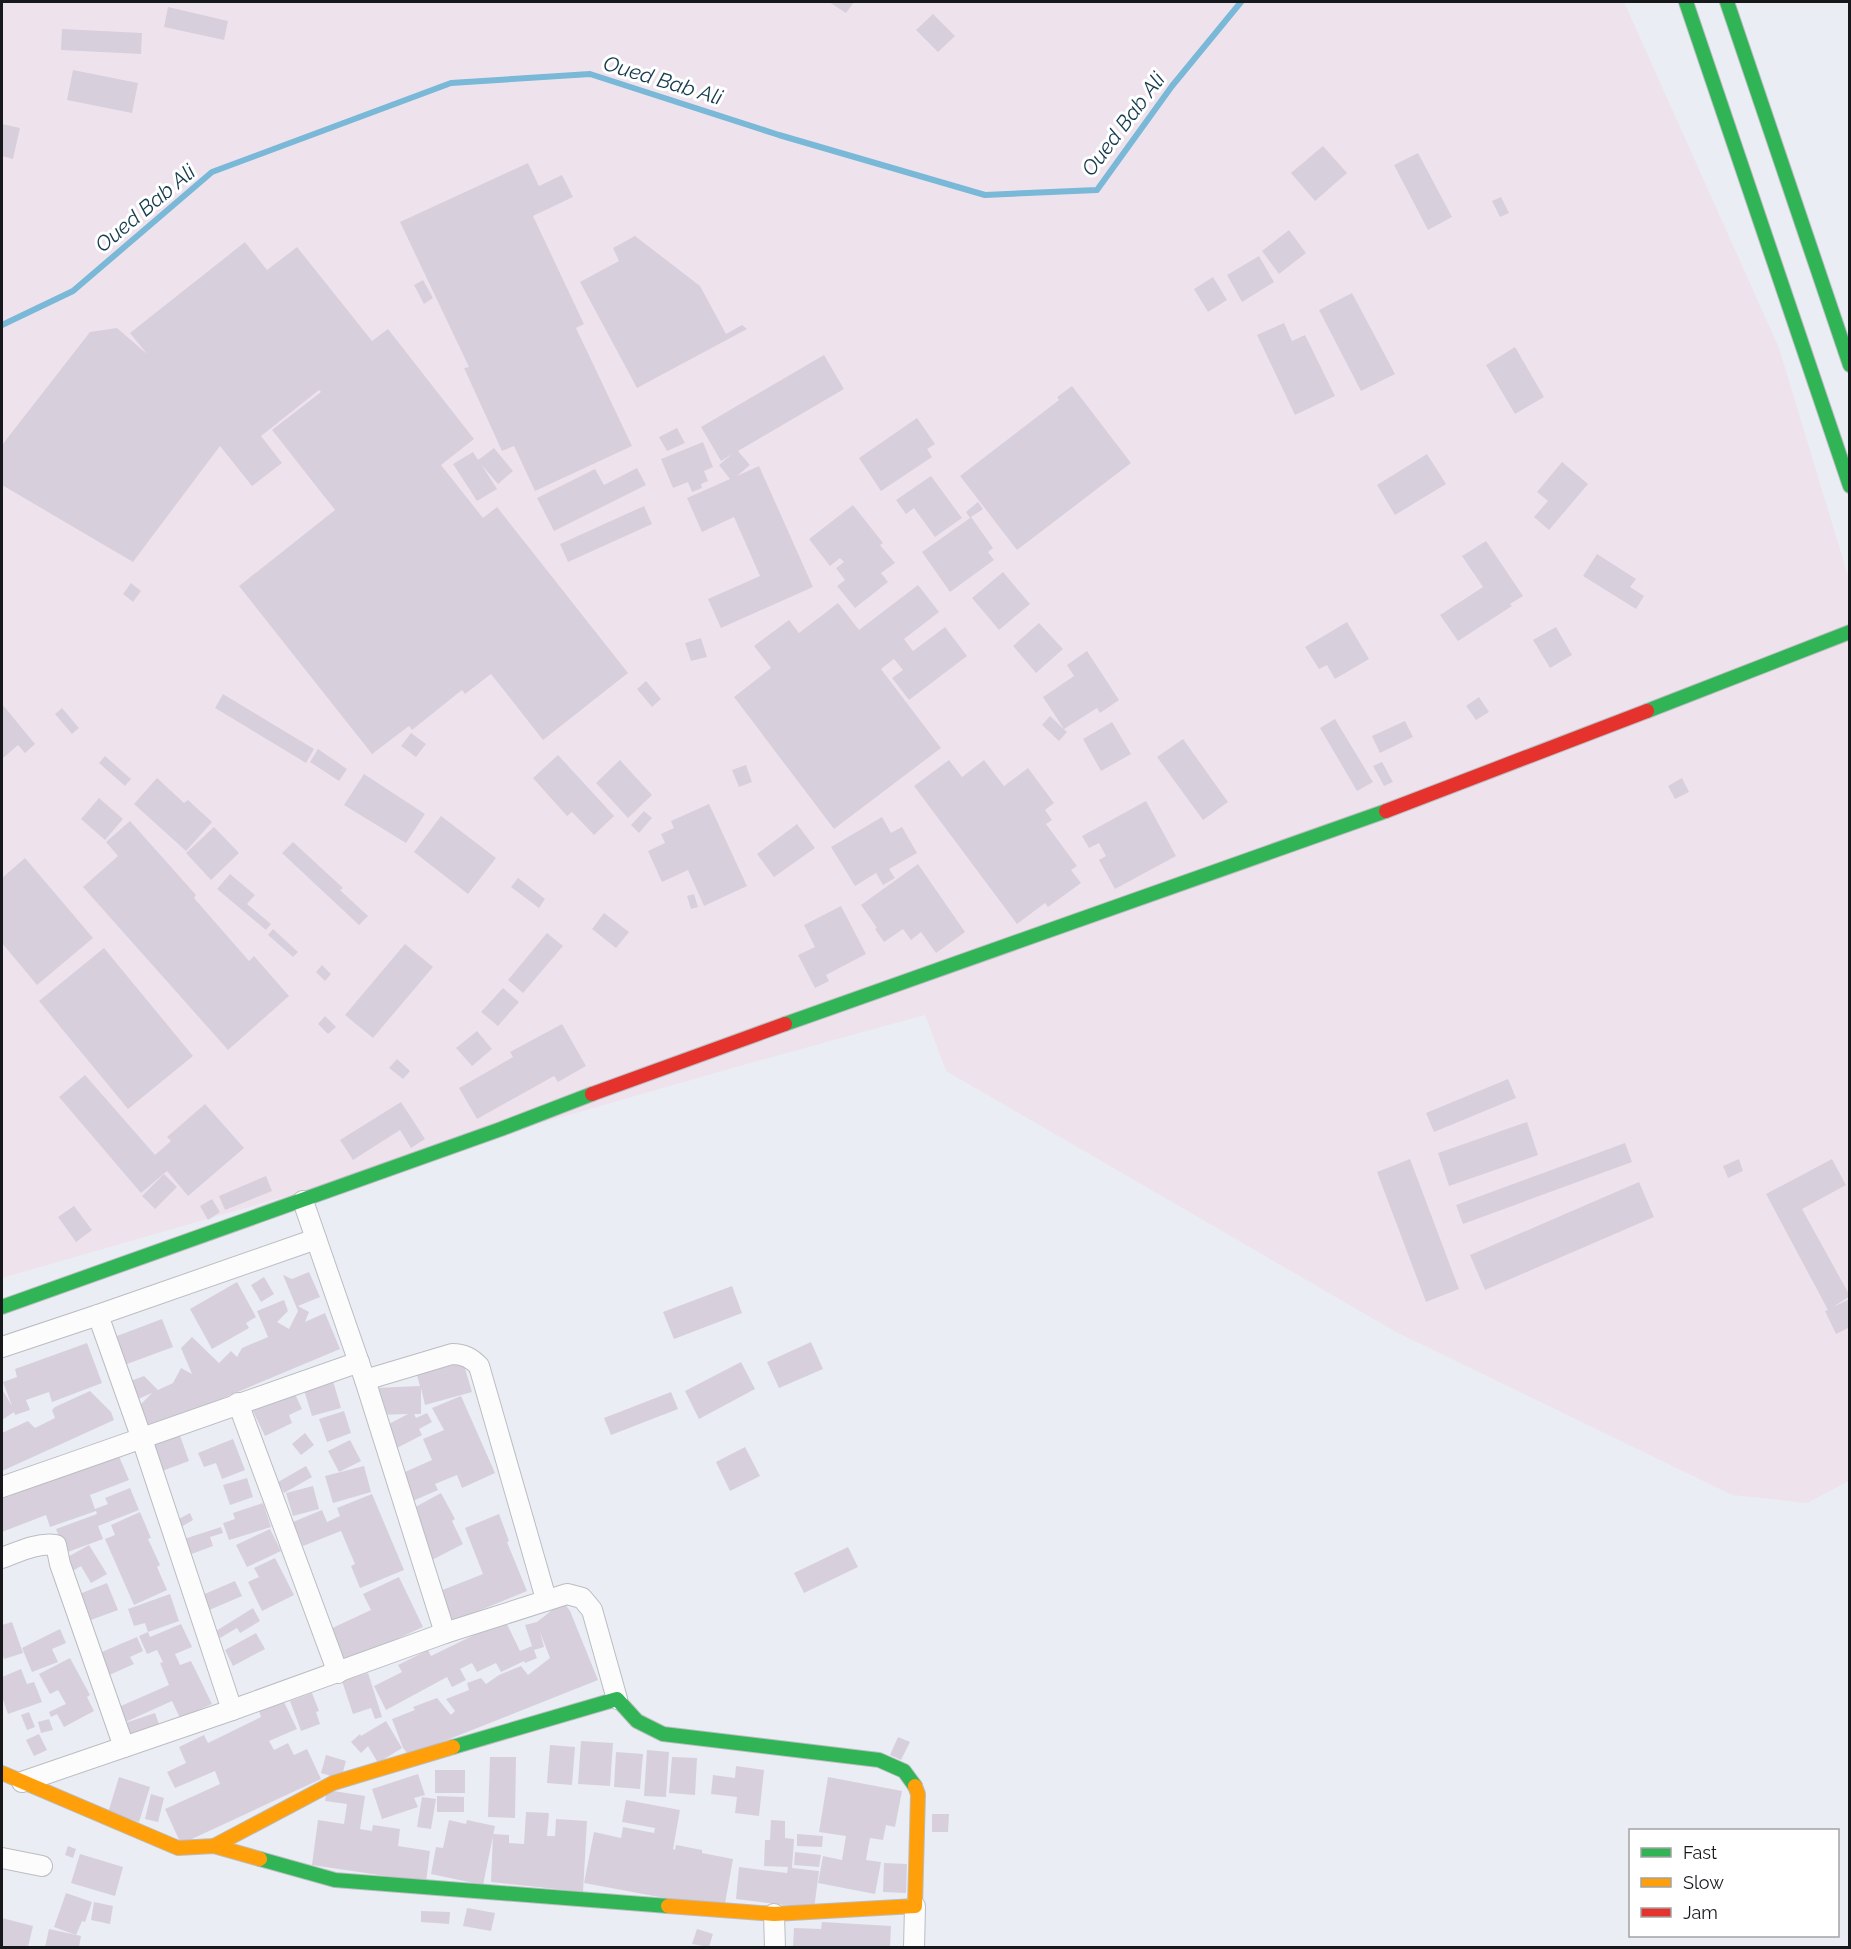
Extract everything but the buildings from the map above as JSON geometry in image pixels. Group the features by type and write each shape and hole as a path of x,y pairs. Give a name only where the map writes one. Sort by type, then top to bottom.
{"main road":[{"path":"1686,2 1850,486"},
{"path":"1727,2 1850,365"},
{"path":"1827,642 1850,624"},
{"path":"2,1307 501,1130 655,1070 1436,793 1850,632"},
{"path":"2,1773 178,1848 214,1846 335,1880 774,1914 915,1906 918,1794 913,1781 895,1765 879,1760 663,1734 647,1728 629,1716 617,1699 333,1783 214,1846"}],"street":[{"path":"303,1201 362,1371 445,1633"},
{"path":"2,1347 316,1239"},
{"path":"98,1315 142,1439 232,1710"},
{"path":"2,1487 238,1403 362,1371 462,1354 471,1358 479,1366 546,1599"},
{"path":"238,1403 338,1672"},
{"path":"2,1558 39,1545 56,1545 60,1564 124,1747"},
{"path":"22,1782 232,1710 445,1633 567,1594 575,1594 588,1603 592,1610 617,1699"},
{"path":"2,1858 42,1866"},
{"path":"914,1947 915,1906"},
{"path":"774,1914 775,1947"}],"shaded area":[{"path":"2,2 1624,2 1779,348 1849,579 1849,1481 1807,1503 1732,1495 1396,1332 946,1071 925,1015 2,1278"}],"waterway":[{"name":"Oued Bab Ali","path":"2,325 73,291 212,172 451,83 590,74 779,135 985,195 1097,190 1172,86 1241,2"}],"traffic: fast":[{"path":"1686,2 1850,486"},
{"path":"1727,2 1850,365"},
{"path":"1647,711 1850,632"},
{"path":"785,1024 1386,811"},
{"path":"2,1307 501,1129 592,1094"},
{"path":"453,1747 617,1699 637,1721 663,1734 879,1760 904,1771 915,1786"},
{"path":"260,1859 335,1880 668,1906"}],"traffic: slow":[{"path":"214,1846 333,1783 453,1747"},
{"path":"2,1773 178,1848 214,1846 260,1859"},
{"path":"668,1906 774,1914 915,1906 918,1794 915,1786"}],"traffic: jam":[{"path":"1386,811 1647,711"},
{"path":"592,1094 785,1024"}]}
